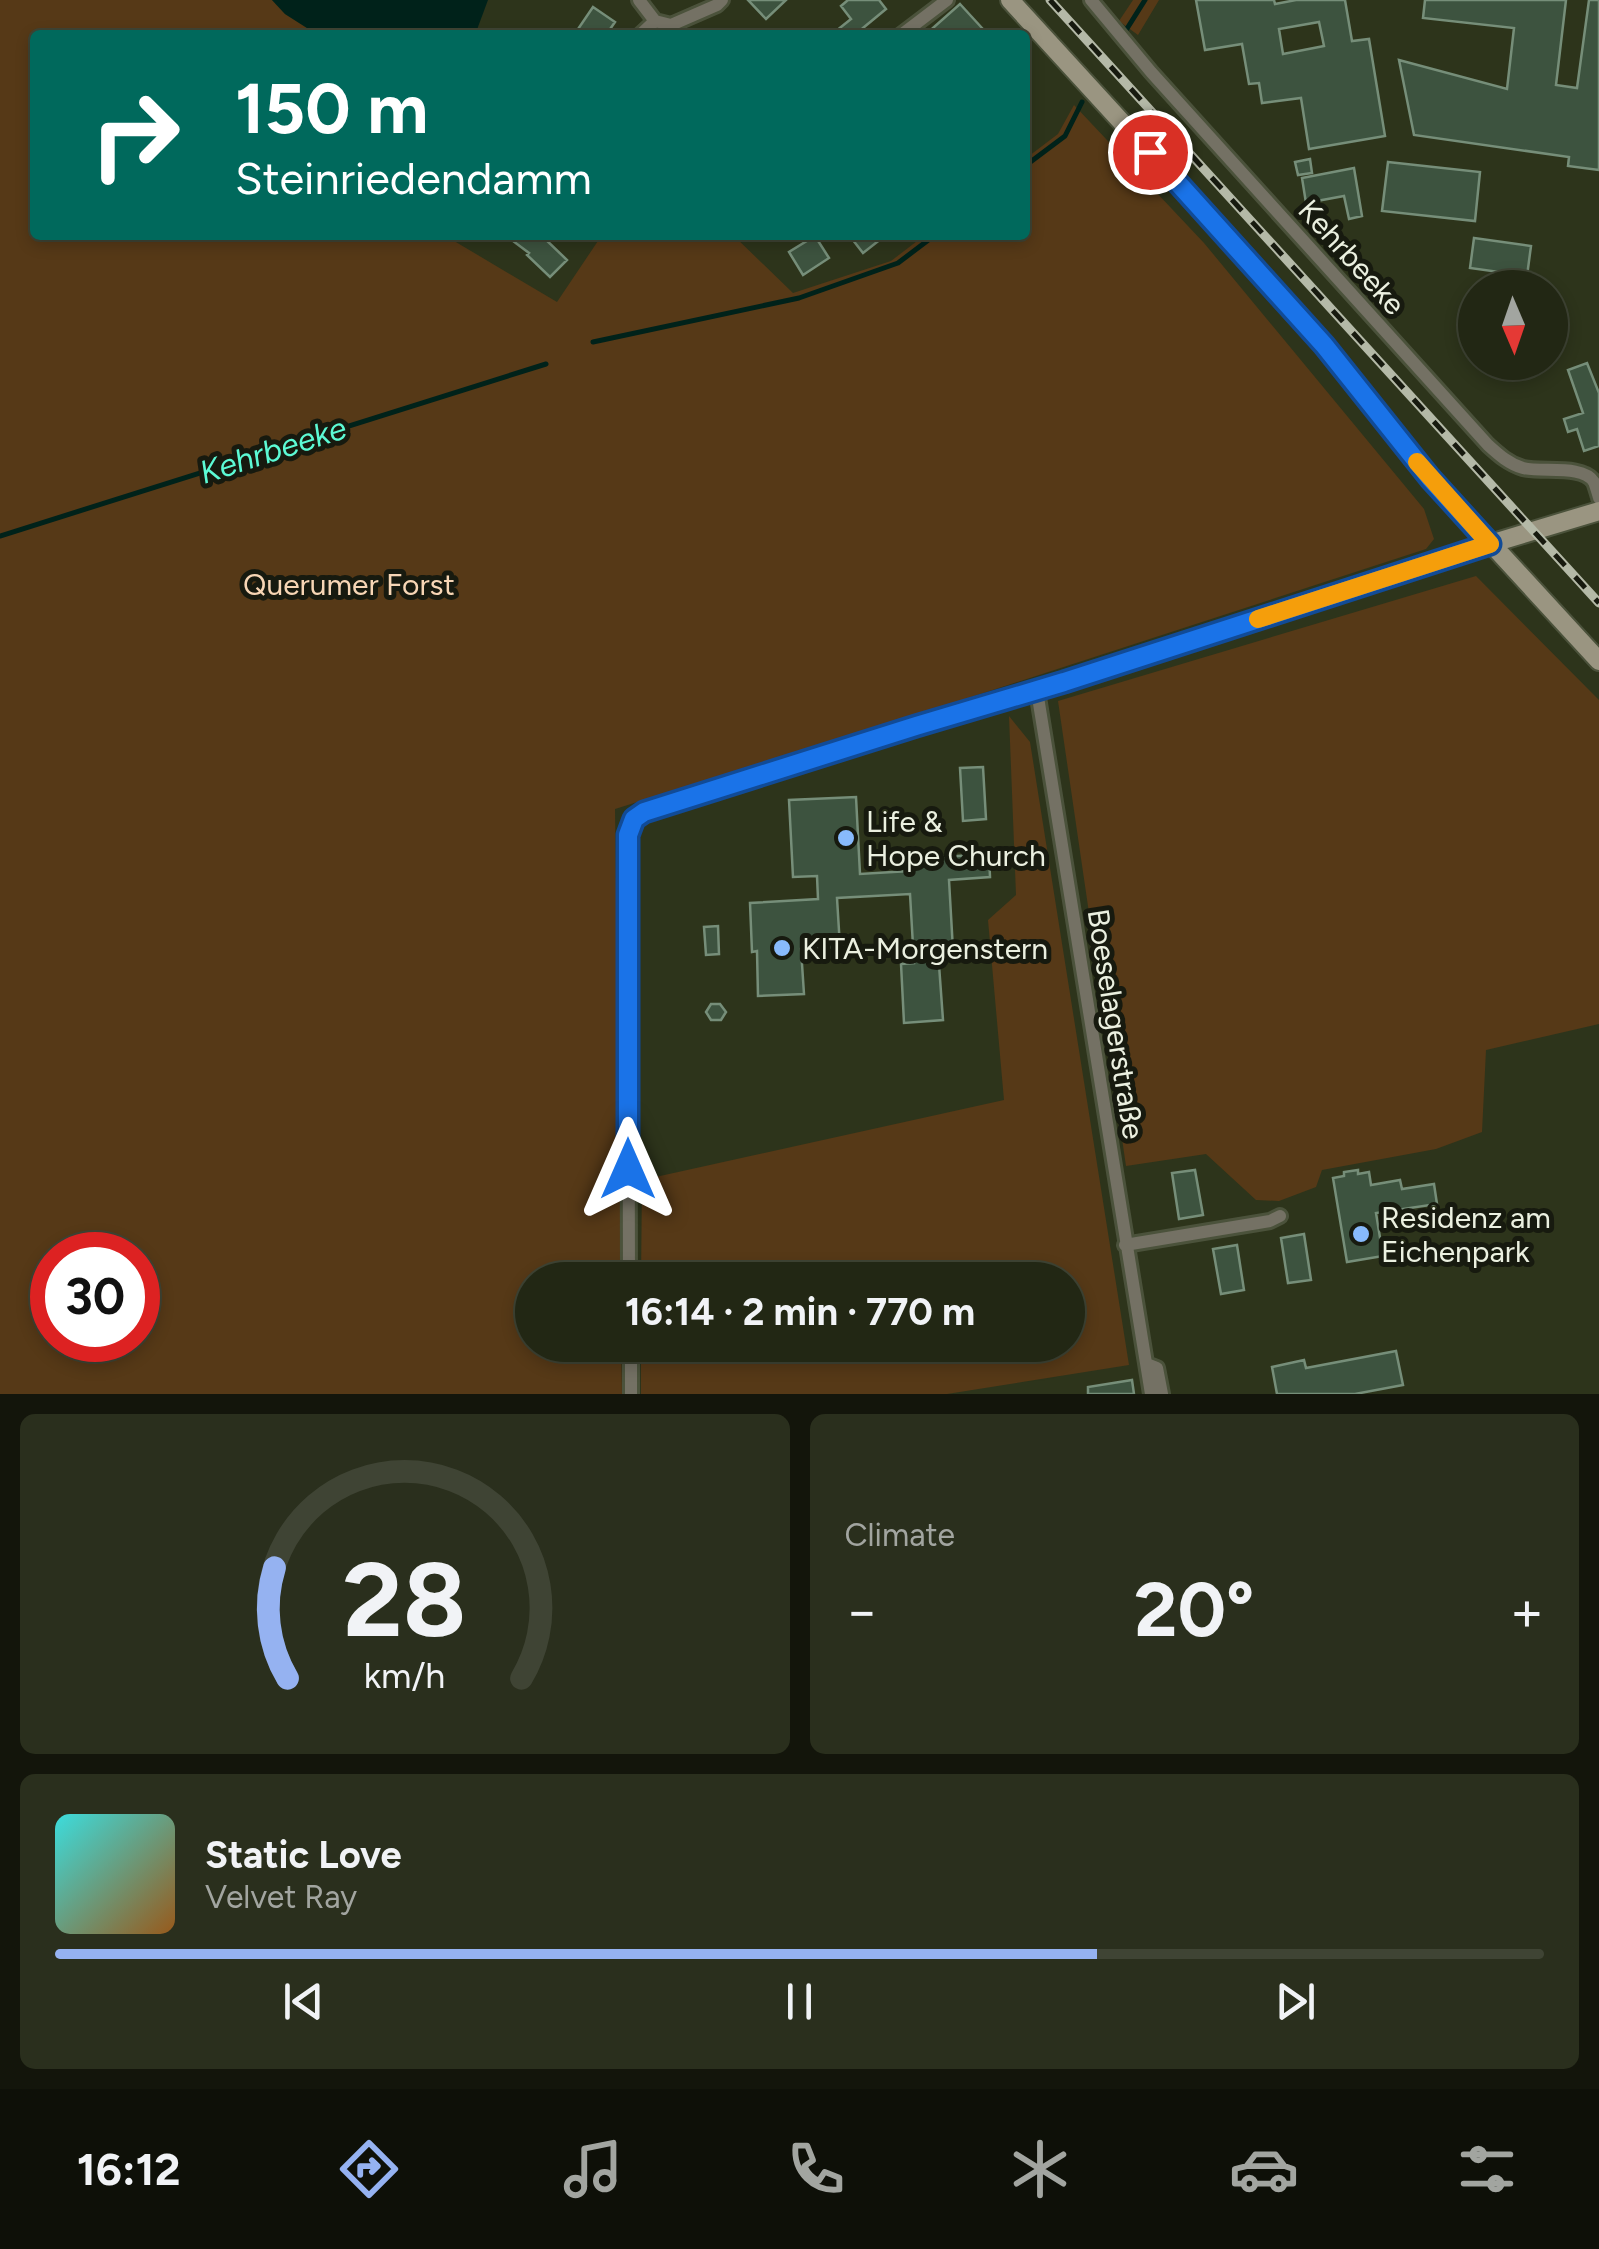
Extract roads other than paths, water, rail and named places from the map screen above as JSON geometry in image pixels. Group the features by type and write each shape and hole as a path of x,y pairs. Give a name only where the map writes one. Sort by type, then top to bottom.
{"main road":[{"path":"1010,0 1324,345 1418,464 1599,661"},
{"path":"1490,544 1599,511"}],"street":[{"path":"639,0 654,21 671,24 722,0"},
{"path":"908,30 947,0"},
{"name":"Kehrbeeke","path":"1091,0 1144,64 1488,445 1506,460 1526,468 1573,471 1588,476 1599,498"},
{"path":"645,30 654,21"},
{"path":"630,1262 628,835 634,819 644,812 1037,691 1490,544"},
{"name":"Boeselagerstraße","path":"1037,691 1151,1394"},
{"path":"1126,1245 1270,1221 1280,1216"},
{"path":"631,1362 632,1394"},
{"name":"Boeselagerstraße","path":"1147,1364 1157,1368 1162,1394"}],"water":[{"path":"272,0 488,0 477,30 310,30"}],"waterway":[{"name":"Kehrbeeke","path":"1123,35 1145,0"},
{"name":"Kehrbeeke","path":"1030,162 1065,136 1082,102"},
{"name":"Kehrbeeke","path":"593,342 799,298 898,263 928,240"},
{"name":"Kehrbeeke","path":"0,536 546,364"}],"railway":[{"path":"1050,0 1599,603"}],"place":[{"name":"Life & Hope Church","path":"846,838"},
{"name":"KITA-Morgenstern","path":"782,948"},
{"name":"Residenz am Eichenpark","path":"1361,1234"}],"park label":[{"name":"Querumer Forst","path":"349,584"}]}
